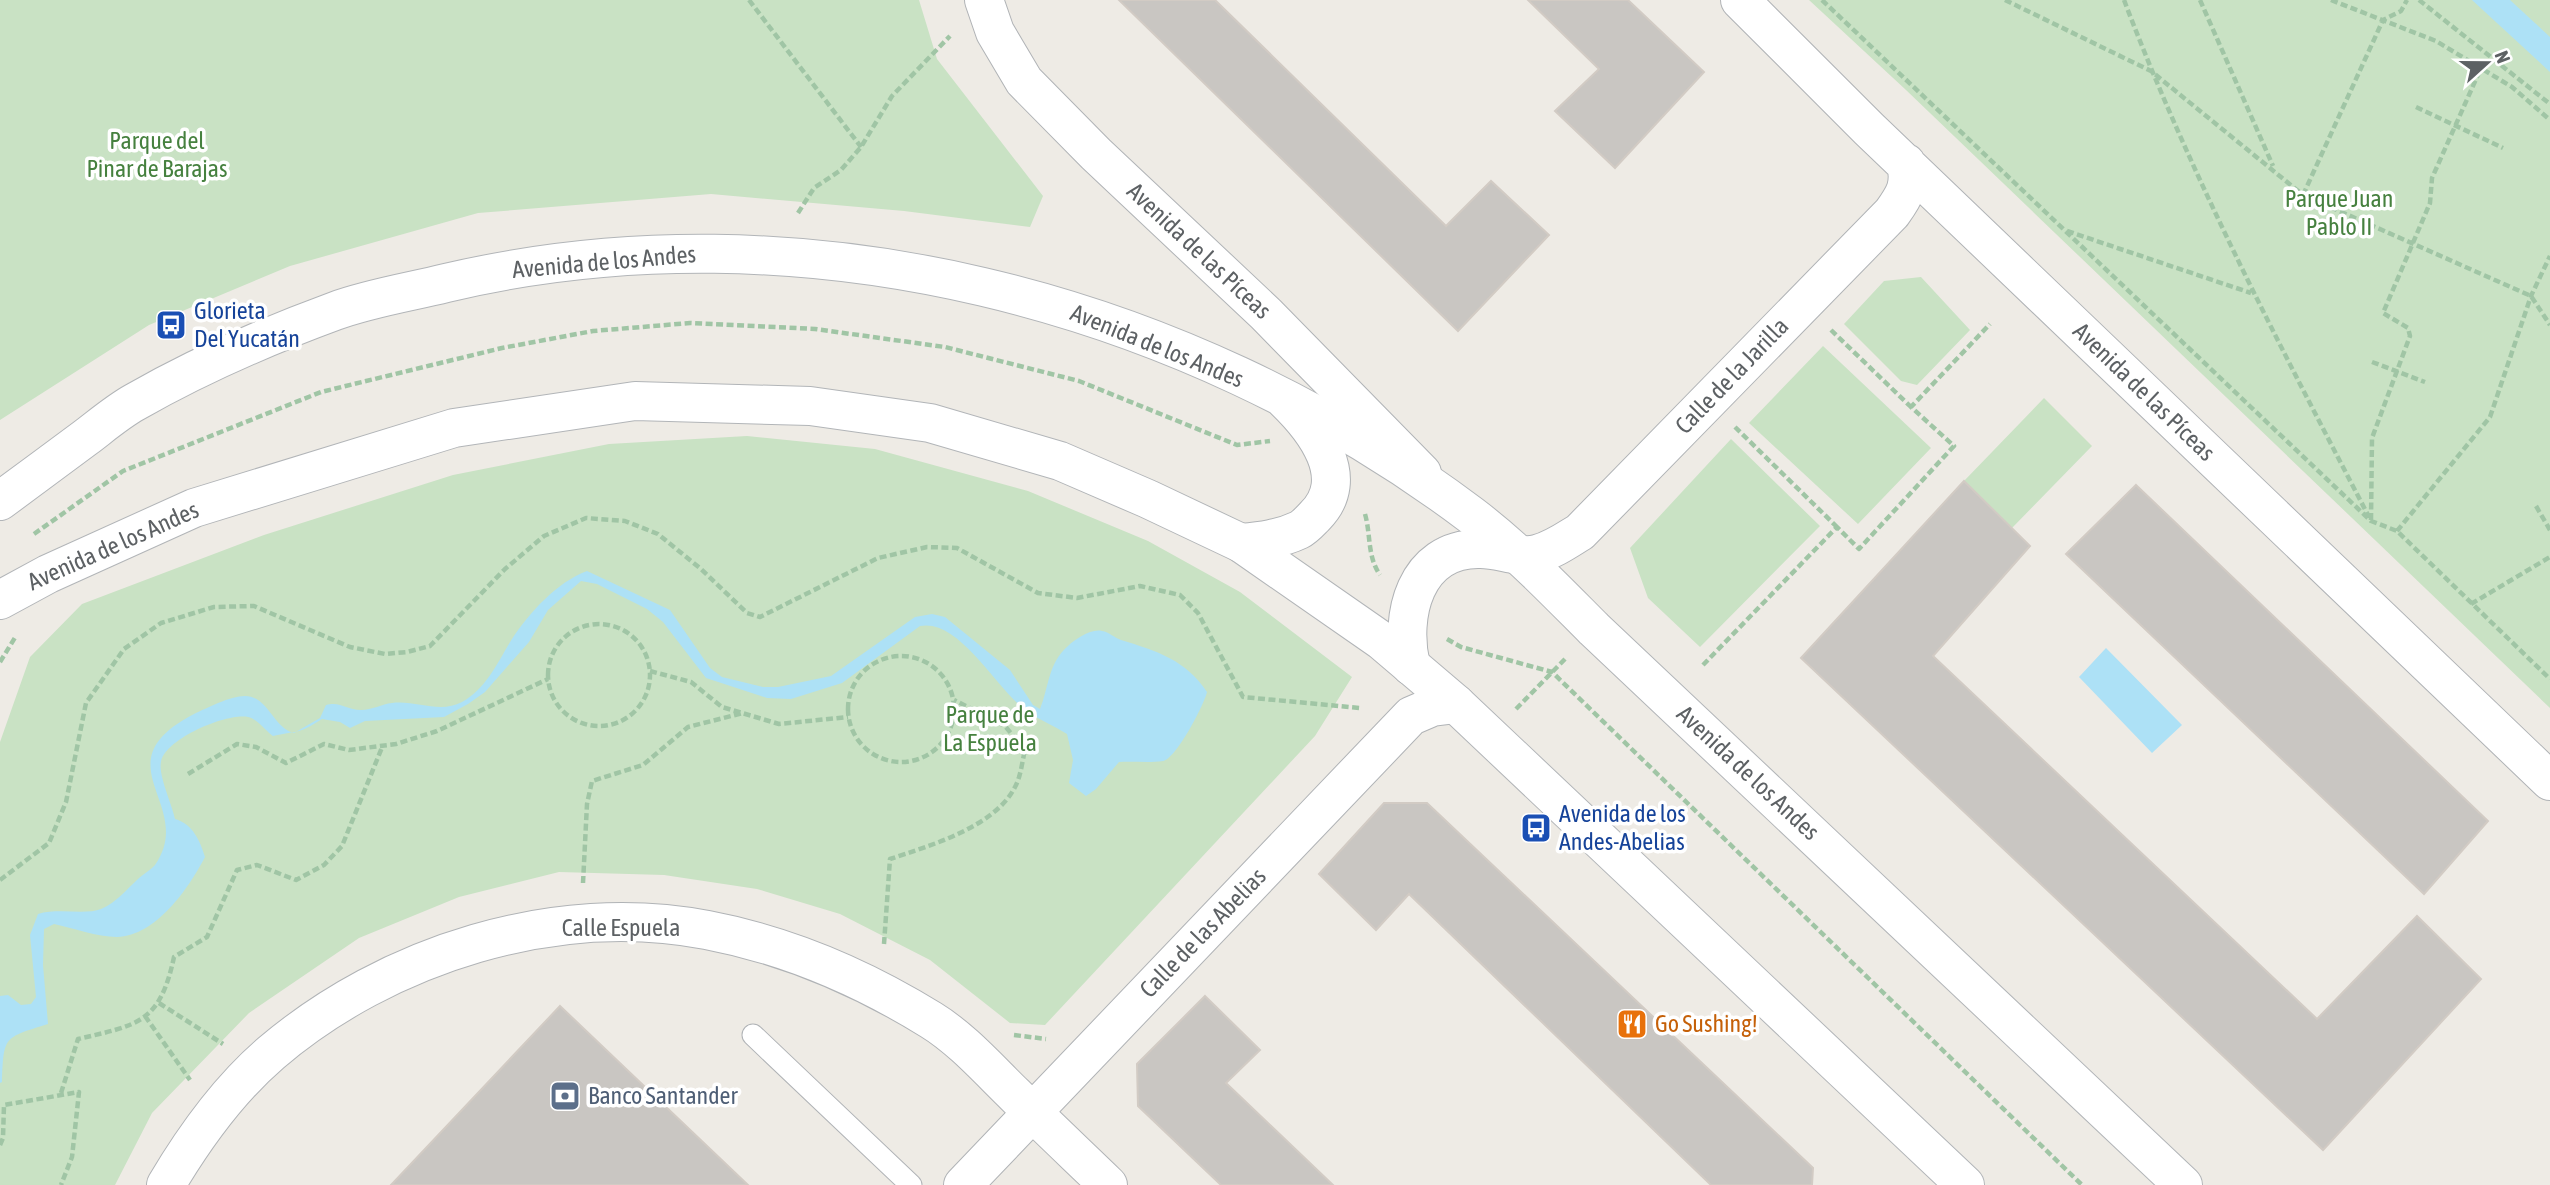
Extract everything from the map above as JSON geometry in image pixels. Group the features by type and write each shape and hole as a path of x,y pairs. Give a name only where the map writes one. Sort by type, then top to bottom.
{"main road":[{"name":"Avenida de las Píceas","path":"984,0 995,32 1024,81 1096,154 1266,314 1417,467 1434,488"},
{"name":"Avenida de las Píceas","path":"1740,0 1906,163 2550,781"},
{"name":"Calle de la Jarilla","path":"1521,556 1538,554 1560,545 1580,532 1603,509 1892,213 1906,194 1910,180 1906,163"},
{"name":"Avenida de los Andes","path":"0,501 131,404 233,353 339,309 518,266 673,253 833,260 949,278 1071,309 1182,351 1284,399 1348,433 1434,488 1521,556 1594,629 2183,1185"},
{"name":"Avenida de los Andes","path":"1241,543 1277,539 1302,529 1326,505 1332,475 1318,438 1308,422 1284,399"},
{"name":"Avenida de los Andes","path":"0,600 48,574 194,508 323,466 454,428 635,401 810,406 930,423 1060,461 1241,543 1382,641 1456,704 1965,1185"},
{"path":"1411,666 1405,635 1408,606 1419,583 1432,569 1447,557 1477,548 1521,556"},
{"name":"Calle de las Abelias","path":"962,1185 1411,716 1432,707 1456,704"},
{"name":"Calle Espuela","path":"166,1185 206,1124 232,1091 270,1054 306,1025 362,991 464,948 516,932 578,923 643,923 705,930 766,944 854,978 934,1021 986,1066 1108,1185"}],"lane":[{"path":"753,1035 911,1185"}],"path":[{"path":"749,0 861,147"},
{"path":"1822,0 2371,521 2397,531 2550,679"},
{"path":"2005,0 2151,71 2274,168 2303,195 2531,296 2550,326"},
{"path":"2123,0 2151,71 2252,293 2371,521"},
{"path":"2200,0 2274,168"},
{"path":"2331,0 2437,41 2512,87 2550,120"},
{"path":"2303,195 2383,20 2401,11 2407,0"},
{"path":"2419,0 2550,104"},
{"path":"798,213 814,188 841,170 861,147 892,96 950,36"},
{"path":"2371,521 2372,438 2410,336 2408,328 2383,313 2430,203 2432,178 2481,68"},
{"path":"2416,107 2503,148"},
{"path":"2063,230 2252,293"},
{"path":"2397,531 2490,417 2531,296 2550,256"},
{"path":"1911,407 1990,324"},
{"path":"1734,426 1859,549 1954,446 1827,327"},
{"path":"2372,362 2425,382"},
{"path":"2536,506 2550,530"},
{"path":"1362,507 1370,533 1369,551 1384,579"},
{"path":"0,880 50,843 66,802 86,703 124,649 162,622 214,607 254,607 351,647 385,654 407,652 430,646 505,569 544,536 586,518 625,521 658,534 701,569 747,613 760,617 878,558 927,547 957,548 1038,593 1077,598 1140,586 1180,596 1198,613 1243,697 1360,708"},
{"path":"1703,665 1837,527"},
{"path":"2471,604 2550,557"},
{"path":"595,624 611,625 638,642 650,671 648,689 640,705 628,718 612,724 594,726 577,721 562,711 552,696 548,679 555,648 579,628 595,624"},
{"path":"1441,636 1461,647 1552,672 2082,1185"},
{"path":"902,654 920,659 936,668 948,682 954,700 954,717 944,740 926,757 909,762 893,762 877,757 863,747 853,734 848,717 848,698 855,681 867,667 883,658 902,654"},
{"path":"1508,717 1567,656"},
{"path":"650,671 691,682 722,707 779,723 848,717"},
{"path":"188,774 237,744 256,747 286,763 324,744 349,750 383,745 437,730 548,679"},
{"path":"884,944 890,859 959,836 1006,801 1016,786 1025,750 1005,726 954,700"},
{"path":"583,883 587,804 592,780 643,765 688,727 743,713"},
{"path":"61,1093 78,1039 128,1028 159,1003 168,984 174,957 207,937 237,870 257,865 296,880 324,865 342,846 383,745"},
{"path":"159,1003 226,1046"},
{"path":"145,1016 190,1080"},
{"path":"0,1146 3,1138 4,1105 79,1092 72,1157 61,1185"}],"green space":[{"name":"Parque del Pinar de Barajas","path":"0,0 919,0 937,59 1043,196 1030,227 904,211 711,194 478,213 290,266 149,325 0,420"},
{"name":"Parque Juan Pablo II","path":"1809,0 2550,0 2550,708 1906,90"},
{"path":"1921,277 1970,330 1917,385 1901,381 1844,324 1884,281"},
{"path":"1823,346 1931,448 1858,524 1749,423"},
{"path":"2044,398 2092,446 2012,528 1964,481"},
{"name":"Parque de La Espuela","path":"747,436 875,449 1028,491 1148,541 1240,592 1352,677 1315,736 1045,1025 1010,1023 930,960 840,914 757,889 664,875 559,872 459,897 359,938 249,1013 152,1113 115,1185 0,1185 0,742 30,657 82,604 264,535 453,475 609,444"},
{"path":"1731,439 1820,526 1700,647 1648,598 1630,548"}],"water":[{"path":"2472,0 2510,0 2550,37 2550,72"},
{"path":"587,571 670,610 710,668 722,677 763,687 778,687 831,676 915,617 932,614 945,617 1010,670 1033,705 1040,709 1056,660 1061,653 1079,637 1098,630 1170,658 1190,672 1207,692 1189,731 1168,758 1158,762 1119,762 1096,789 1086,796 1069,783 1073,760 1067,734 1016,702 978,658 950,633 935,627 920,626 842,683 791,699 767,698 706,678 663,622 647,609 597,584 581,581 548,610 529,642 485,692 444,717 365,721 350,728 340,722 322,719 296,732 320,718 326,705 331,704 361,710 392,703 445,707 462,702 485,682 535,609 555,590"},
{"path":"2106,648 2182,725 2152,753 2079,677"},
{"path":"245,696 259,701 281,725 293,732 273,736 251,718 238,717 198,729 165,753 161,768 175,819 191,829 205,857 170,908 145,928 131,935 101,936 54,924 44,929 43,965 48,1024 22,1032 9,1041 0,1083 0,996 8,995 21,1005 31,1004 36,997 30,935 38,914 101,909 117,899 155,865 165,843 165,823 151,768 153,750 166,732 194,714 226,700"}],"building":[{"path":"1119,0 1215,0 1446,226 1491,181 1549,235 1458,331"},
{"path":"1528,0 1628,0 1704,72 1615,168 1555,111 1599,69"},
{"path":"1964,481 2030,546 1933,656 2317,1019 2417,916 2481,979 2323,1150 1801,658"},
{"path":"2136,485 2488,821 2424,894 2066,554"},
{"path":"1384,803 1427,803 1813,1168 1812,1185 1711,1185 1409,894 1376,930 1319,874"},
{"path":"1205,996 1260,1050 1226,1083 1333,1185 1221,1185 1138,1106 1137,1064"},
{"name":"Banco Santander","path":"560,1006 748,1185 391,1185"}],"place":[{"name":"Glorieta Del Yucatán","path":"171,325"},
{"name":"Avenida de los Andes-Abelias","path":"1536,828"},
{"name":"Go Sushing!","path":"1632,1024"},
{"name":"Banco Santander","path":"565,1096"}]}
